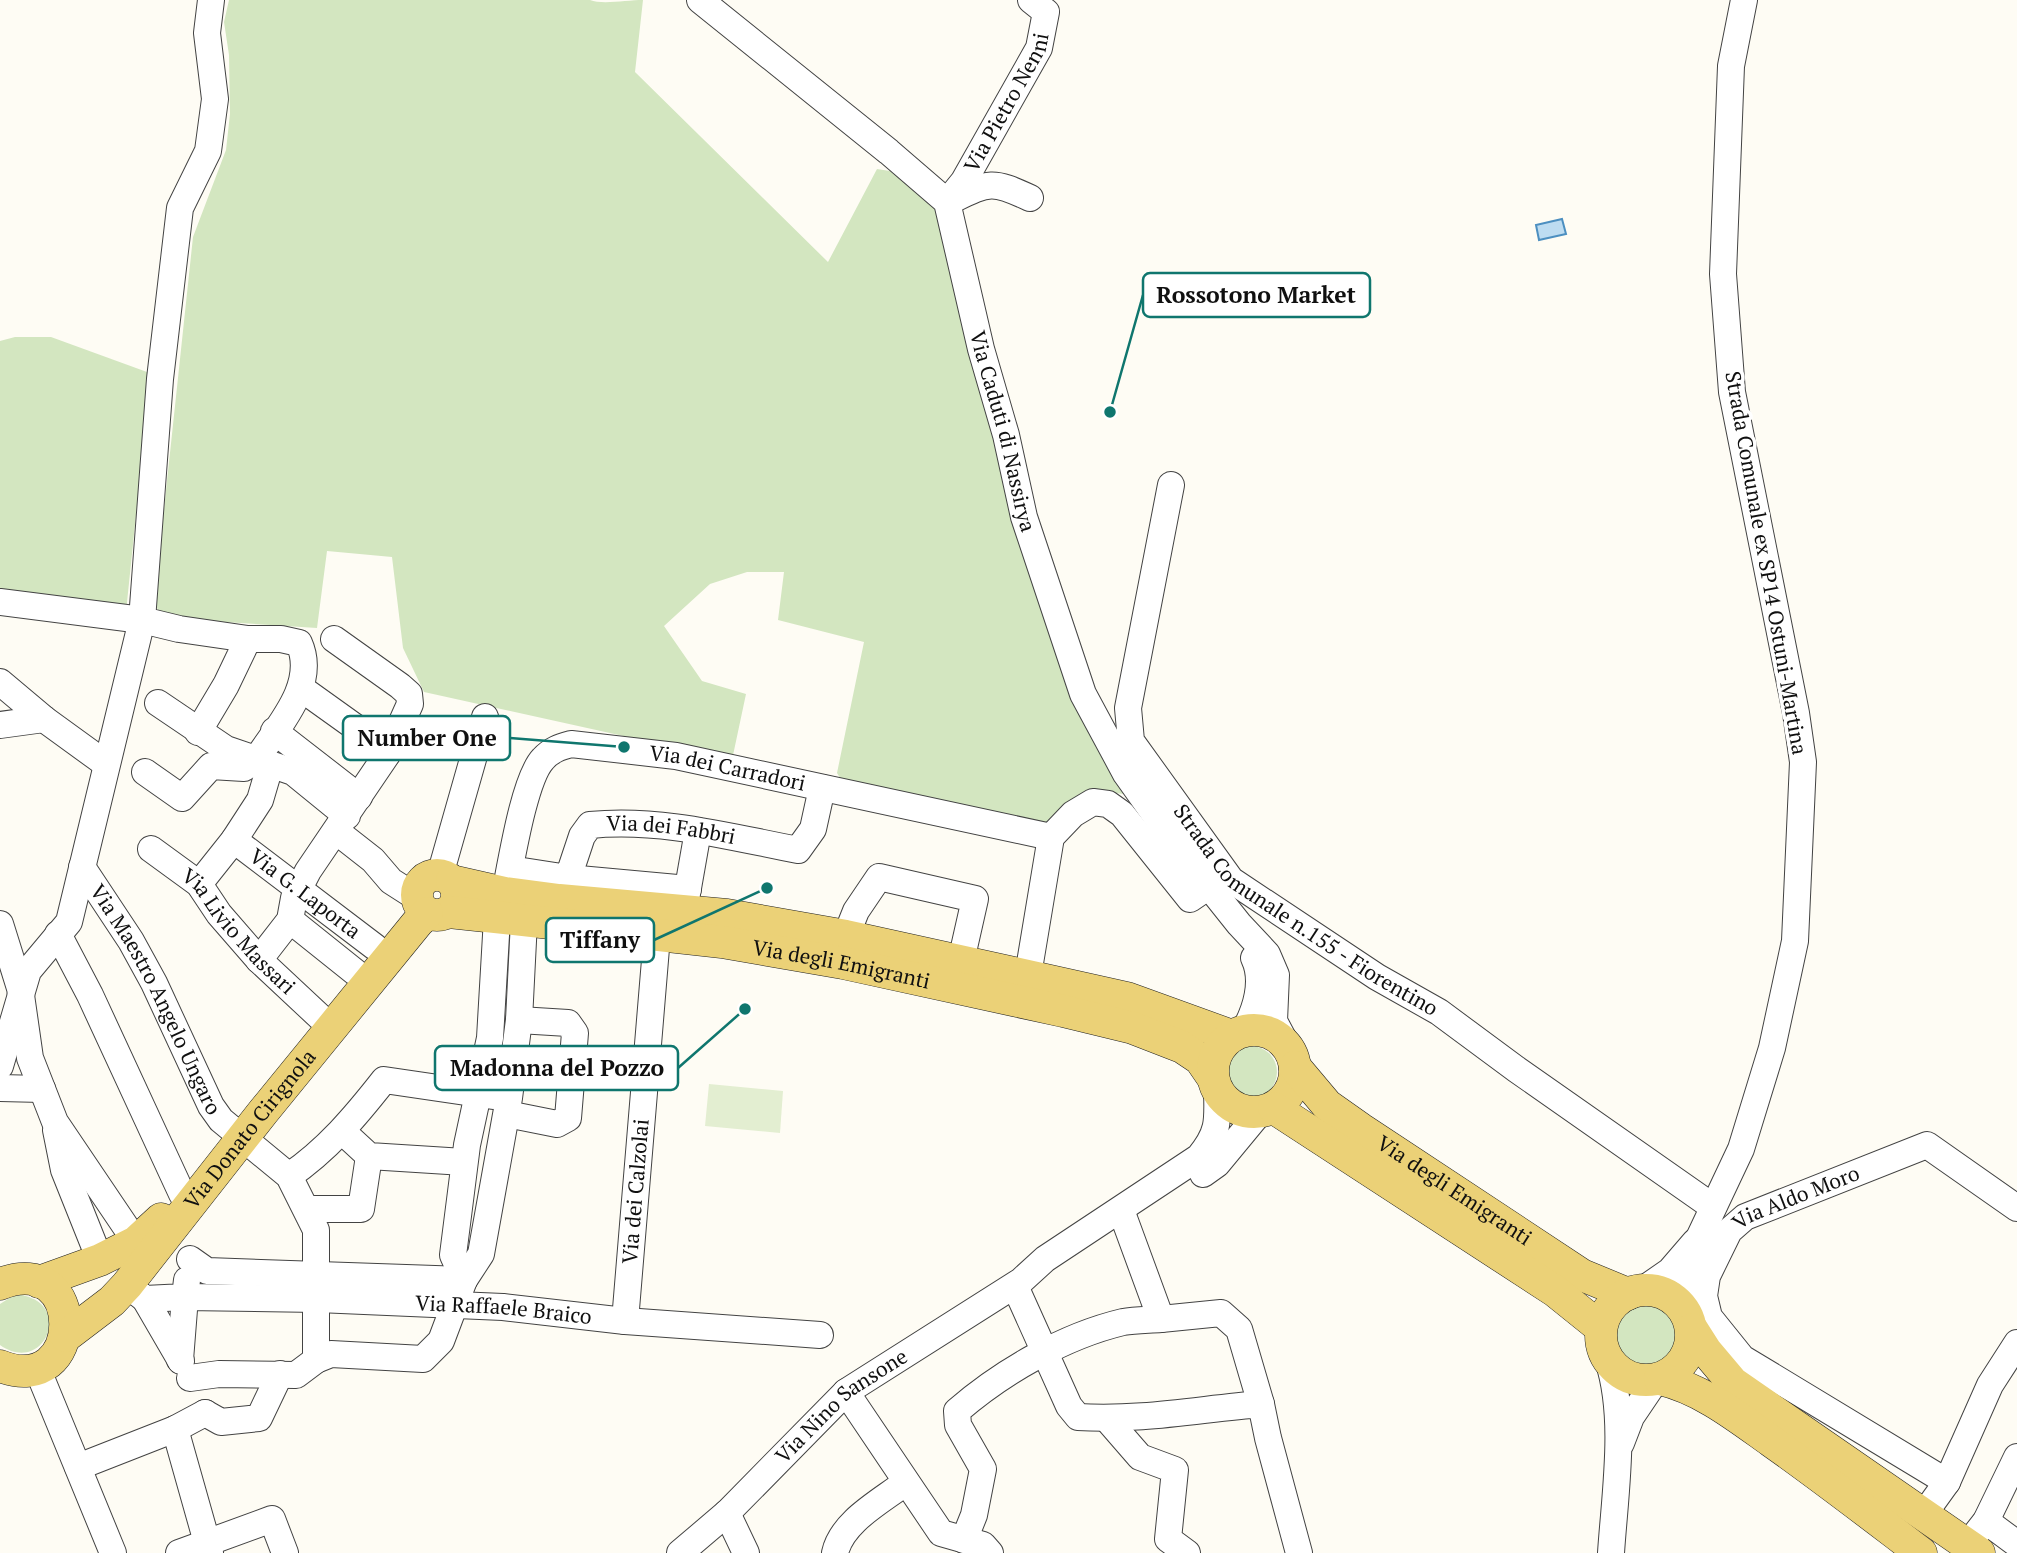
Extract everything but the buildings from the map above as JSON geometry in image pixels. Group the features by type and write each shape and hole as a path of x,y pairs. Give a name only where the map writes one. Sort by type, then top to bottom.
{"main road":[{"name":"Via degli Emigranti","path":"435,893 509,900 686,900 727,915 846,936 1128,998 1238,1033 1258,1030 1272,1033 1283,1041 1293,1060 1327,1105 1582,1275 1636,1292"},
{"name":"Via Donato Cirignola","path":"0,1284 25,1279 39,1282 151,1239 237,1133 320,1017 375,947 435,893"},
{"name":"Via Donato Cirignola","path":"37,1368 50,1360 60,1349 66,1336 112,1301 136,1292 151,1239 169,1211 418,922 435,893"},
{"name":"Via degli Emigranti","path":"509,900 597,927 722,942 843,963 1133,1028 1182,1047 1200,1059 1225,1102 1248,1112 1267,1110 1555,1291 1601,1328"},
{"path":"1215,1085 1213,1066 1216,1054 1223,1044 1238,1033"},
{"path":"1267,1110 1284,1100 1291,1090 1295,1079 1293,1060"},
{"path":"39,1282 59,1298 65,1310 66,1336"},
{"path":"1921,1553 1716,1402 1679,1384 1658,1379 1642,1381 1617,1371 1603,1350 1601,1328 1611,1308 1636,1292 1659,1291 1673,1298 1706,1351 1733,1383 1924,1514 1978,1539"},
{"path":"1658,1379 1681,1365 1688,1354 1688,1319"},
{"path":"1,1367 14,1370 37,1368"}],"street":[{"path":"0,1066 28,971 69,922 142,620 160,379 180,208 208,151 215,99 207,33 211,0"},
{"path":"700,0 947,202 984,184 1006,187 1030,198"},
{"name":"Via Pietro Nenni","path":"947,202 964,181 1039,48 1046,12 1031,0"},
{"name":"Strada Comunale ex SP14 Ostuni-Martina","path":"1636,1292 1671,1271 1699,1238 1741,1149 1772,1048 1795,941 1803,762 1796,713 1732,392 1723,274 1731,66 1744,0"},
{"name":"Via Caduti di Nassirya","path":"947,202 1024,517 1083,694 1126,774 1180,850 1266,954 1276,975 1275,1021 1293,1060"},
{"name":"Strada Comunale n.155 - Fiorentino","path":"1171,485 1128,708 1131,741 1231,880 1377,977 1439,1012 1713,1207"},
{"path":"0,602 142,620 179,629 248,639 281,639 299,643 305,657 302,689 274,731 263,763 260,800 234,840 199,884"},
{"path":"198,732 226,685 248,639"},
{"path":"259,960 290,920 294,898 299,888 388,753 410,704 409,694 334,639"},
{"path":"0,682 44,719 106,764"},
{"path":"302,689 388,753"},
{"path":"158,703 226,749 293,772 347,815"},
{"path":"274,731 347,815 373,860 391,881 435,893 485,718"},
{"path":"0,725 44,719"},
{"name":"Via dei Carradori","path":"509,900 528,791 541,761 554,749 571,744 677,756 1051,837"},
{"path":"145,772 182,798 211,766 244,768 263,763"},
{"name":"Via dei Fabbri","path":"568,878 582,836 590,825 657,824 798,850 813,829 822,788"},
{"path":"1028,975 1051,837 1073,814 1093,802 1108,804 1122,814 1190,898 1209,886"},
{"path":"509,900 568,878 686,900 698,831"},
{"name":"Via G. Laporta","path":"234,840 375,947"},
{"name":"Via Livio Massari","path":"151,849 199,884 219,914 259,960 320,1017"},
{"name":"Via Maestro Angelo Ungaro","path":"82,867 131,941 211,1106 221,1120 289,1176"},
{"name":"Via degli Emigranti","path":"846,936 856,911 879,877 975,899 961,961"},
{"path":"185,1369 219,1374 296,1375 316,1360 331,1354 423,1359 441,1341 464,1280 481,1254 508,1106 519,1020 509,900"},
{"path":"464,1280 453,1255 464,1162 490,1038 509,900"},
{"path":"290,920 355,972"},
{"path":"0,923 21,996 30,1058 55,1122 64,1170 100,1260"},
{"name":"Via Caduti di Nassirya","path":"1238,1033 1255,1012 1260,969 1239,924"},
{"path":"58,934 90,995 182,1194"},
{"name":"Via dei Calzolai","path":"625,1321 657,936"},
{"path":"316,1360 316,1230 289,1176 306,1165 343,1132 384,1080 478,1094 557,1124 568,1118 575,1033 568,1023 519,1020"},
{"name":"Via Nino Sansone","path":"693,1549 846,1392 1018,1283 1051,1272 1199,1157 1212,1142 1218,1124 1215,1085"},
{"path":"0,1088 42,1089"},
{"name":"Via Nino Sansone","path":"1123,1216 1217,1164 1267,1110"},
{"path":"55,1122 151,1239 190,1259 185,1297 185,1369"},
{"path":"343,1132 369,1156 464,1162"},
{"name":"Via Aldo Moro","path":"1947,1482 1742,1358 1709,1317 1704,1296 1707,1276 1729,1230 1745,1217 1927,1145 2017,1208"},
{"path":"307,1209 361,1209 369,1156"},
{"path":"1123,1216 1161,1319"},
{"name":"Strada Comunale ex SP14 Ostuni-Martina","path":"1688,1319 1699,1238"},
{"name":"Via Raffaele Braico","path":"190,1259 207,1272 456,1306 503,1307 625,1321 820,1335"},
{"name":"Via Raffaele Braico","path":"136,1292 185,1297 464,1280"},
{"path":"1018,1283 1044,1351 1069,1406 1078,1418 1160,1416 1205,1408 1261,1404"},
{"path":"136,1292 185,1369 205,1413 221,1422 259,1418 280,1374"},
{"path":"964,1539 974,1515 983,1469 958,1425 957,1411 970,1399 1044,1351 1076,1337 1124,1322 1221,1313 1238,1329 1261,1404 1299,1553"},
{"path":"1924,1514 1947,1482 1990,1385 2017,1343"},
{"path":"1608,1360 1615,1382 1617,1455 1609,1553"},
{"path":"37,1368 113,1553"},
{"path":"1617,1455 1631,1417 1658,1379"},
{"path":"846,1392 941,1533 983,1545 990,1553"},
{"path":"1780,1415 1802,1394"},
{"path":"78,1467 175,1429 205,1413"},
{"path":"1107,1419 1140,1457 1175,1470 1168,1539 1187,1553"},
{"path":"175,1429 209,1548"},
{"path":"2017,1457 1978,1539 2017,1544"},
{"path":"835,1553 838,1539 862,1516 906,1482"},
{"path":"727,1513 747,1553"},
{"path":"179,1553 209,1548 272,1519 285,1553"}],"green space":[{"path":"229,0 643,0 635,72 828,262 877,169 896,172 939,206 1084,714 1124,794 1097,791 1079,795 1051,830 845,786 837,773 864,642 778,620 784,572 747,572 710,584 664,626 702,681 746,694 732,760 424,692 403,648 392,557 327,551 317,628 163,618 154,603 193,237 226,150 230,114 229,55 224,22"},
{"path":"15,337 51,337 147,372 146,418 126,612 0,599 0,341"},
{"path":"1251,1046 1270,1053 1277,1072 1270,1091 1251,1098 1232,1091 1225,1072 1232,1053"},
{"path":"709,1084 783,1091 780,1133 705,1126"},
{"path":"21,1295 37,1301 46,1311 49,1323 47,1335 40,1345 29,1352 16,1352 0,1345 0,1304 11,1297"},
{"path":"1640,1303 1652,1303 1668,1312 1675,1322 1675,1346 1668,1356 1652,1365 1640,1365 1629,1360 1620,1351 1615,1340 1615,1328 1620,1317 1629,1308"}],"water":[{"path":"1562,219 1566,234 1539,240 1536,225"}],"place":[{"name":"Rossotono Market","path":"1110,412"},
{"name":"Number One","path":"624,747"},
{"name":"Tiffany","path":"767,888"},
{"name":"Madonna del Pozzo","path":"745,1009"}]}
